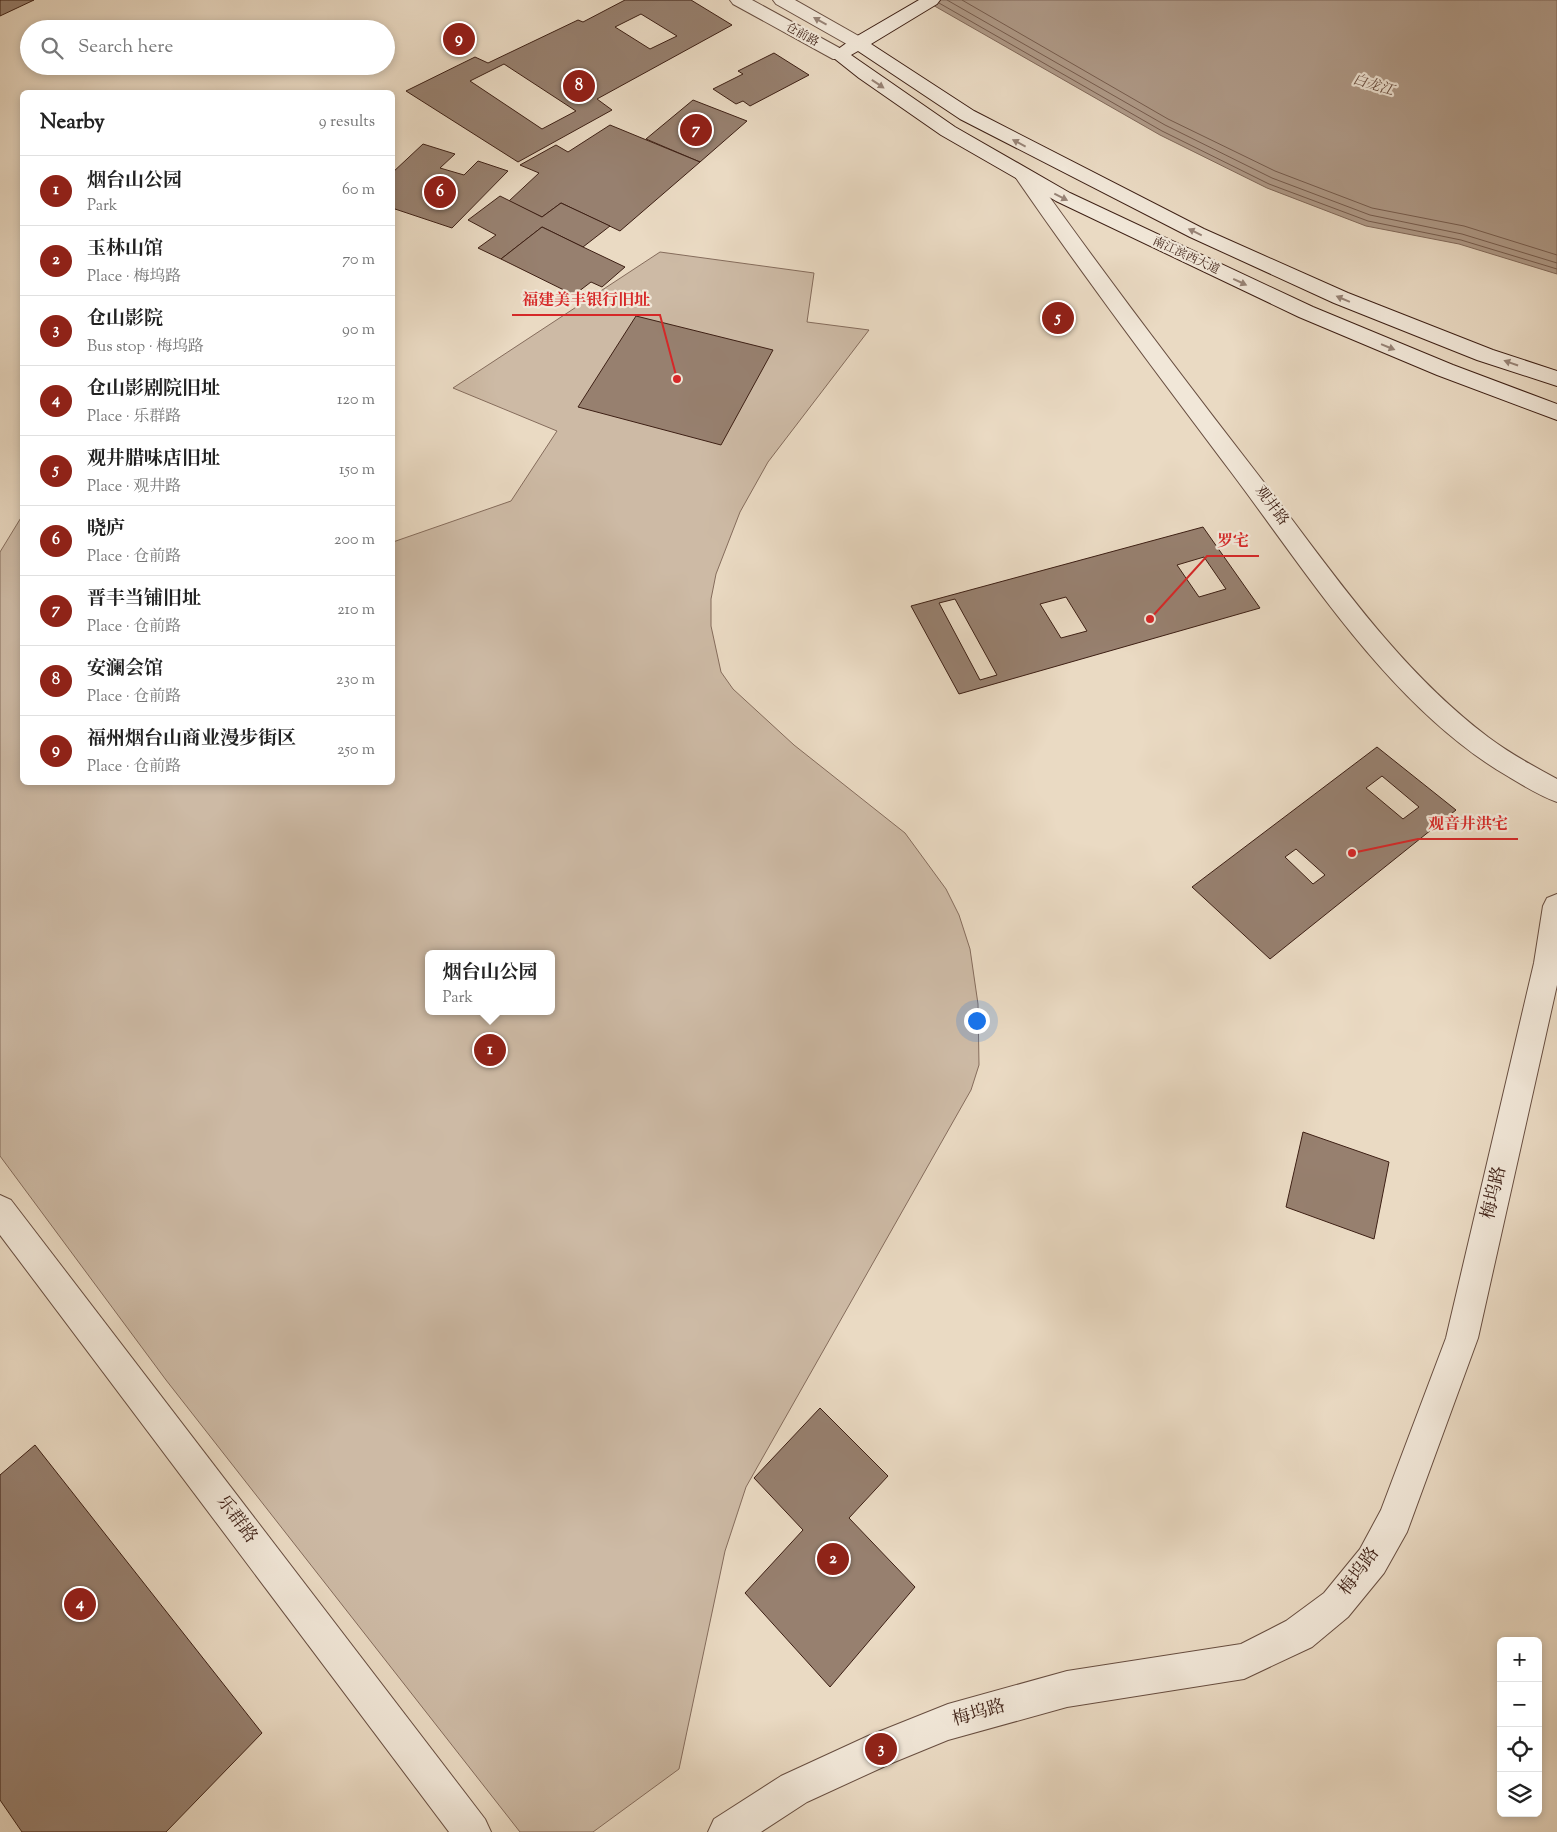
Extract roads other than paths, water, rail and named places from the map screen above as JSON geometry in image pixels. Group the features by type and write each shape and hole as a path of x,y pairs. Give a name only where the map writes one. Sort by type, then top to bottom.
{"street":[{"name":"仓前路","path":"739,0 839,55"},
{"name":"仓前路","path":"782,0 858,43"},
{"path":"839,55 932,0"},
{"name":"南江滨西大道","path":"858,43 967,115 1196,233 1341,298 1485,355 1557,379"},
{"name":"南江滨西大道","path":"839,55 877,84 1026,178 1298,308 1445,370 1557,412"},
{"name":"观井路","path":"1026,178 1102,286 1360,626 1390,661 1455,725 1499,759 1557,791"},
{"name":"梅坞路","path":"727,1832 794,1789 881,1749 948,1722 1067,1689 1179,1673 1244,1661 1299,1634 1336,1605 1372,1561 1395,1520 1462,1338 1548,963 1557,906"},
{"name":"乐群路","path":"0,1210 472,1832"}],"water":[{"name":"白龙江","path":"924,0 1557,0 1557,274 1459,244 1366,226 1267,188 1160,135"}],"place":[{"name":"福州烟台山商业漫步街区","path":"459,39"},
{"name":"安澜会馆","path":"579,86"},
{"name":"晋丰当铺旧址","path":"696,130"},
{"name":"晓庐","path":"440,192"},
{"name":"观井腊味店旧址","path":"1058,318"},
{"name":"福建美丰银行旧址","path":"677,379"},
{"name":"罗宅","path":"1150,619"},
{"name":"观音井洪宅","path":"1352,853"},
{"name":"烟台山公园","path":"490,1050"},
{"name":"玉林山馆","path":"833,1559"},
{"name":"仓山影剧院旧址","path":"80,1604"},
{"name":"仓山影院","path":"881,1749"}]}
